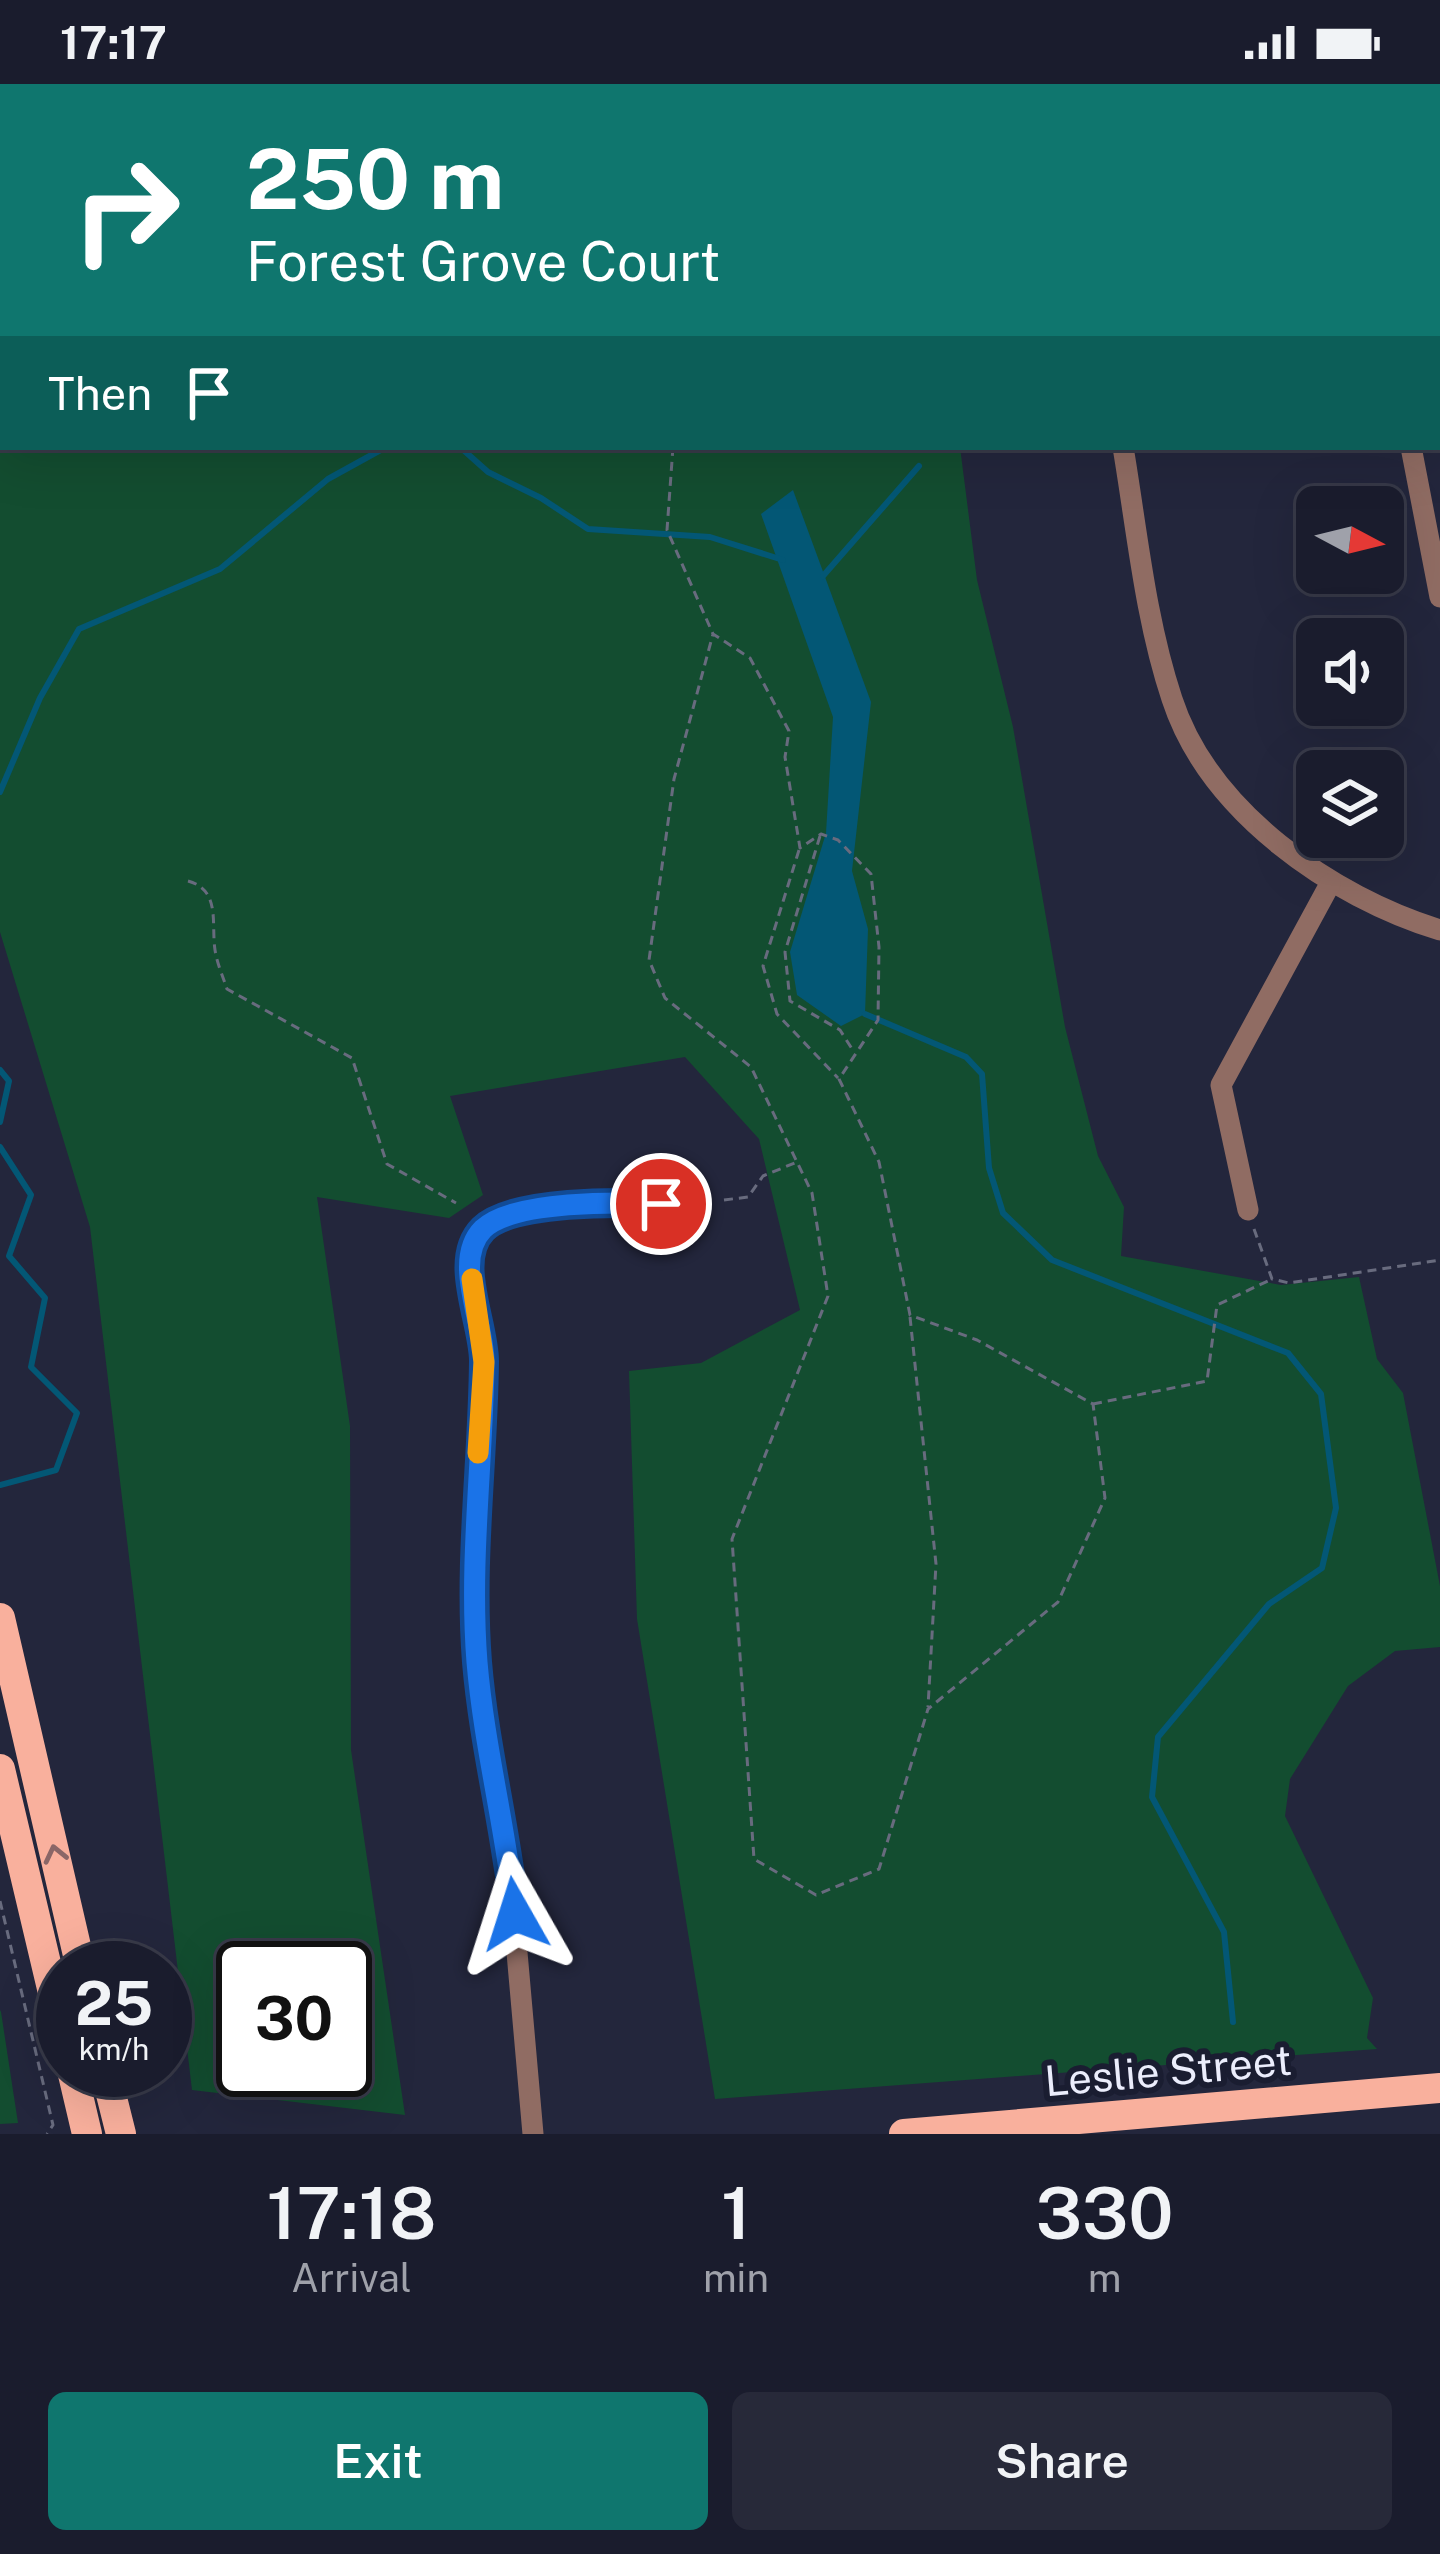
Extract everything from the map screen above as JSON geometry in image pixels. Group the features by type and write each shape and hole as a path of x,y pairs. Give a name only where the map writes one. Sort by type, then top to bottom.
{"main road":[{"path":"0,1618 76,1941"},
{"path":"0,1769 41,1941"},
{"name":"Leslie Street","path":"904,2134 1440,2088"},
{"path":"78,2097 87,2134"},
{"path":"112,2097 121,2134"}],"street":[{"path":"1124,450 1155,638 1173,704 1226,790 1330,884 1440,930"},
{"path":"1413,450 1440,597"},
{"path":"1248,1210 1220,1085 1330,884"},
{"path":"533,2134 508,1839 477,1661 474,1524 484,1362 470,1256 482,1230 504,1217 581,1204 672,1205"}],"path":[{"path":"673,450 667,530 712,634 751,658 789,731 785,757 800,848 763,966 777,1013 839,1079 879,1162 910,1315 936,1564 928,1708 879,1869 816,1895 754,1859 732,1539 828,1296 812,1193 752,1067 664,998 649,960 674,779 712,634"},
{"path":"800,848 820,834"},
{"path":"820,834 838,840 871,874 879,947 878,1020 839,1079"},
{"path":"820,834 784,952 790,1001 840,1030 855,1054"},
{"path":"188,881 199,884 213,902 215,953 227,989 352,1058 387,1165 455,1203"},
{"path":"724,1200 748,1197 763,1176 796,1162"},
{"path":"1248,1210 1272,1279"},
{"path":"910,1315 977,1340 1093,1404 1207,1381 1217,1305 1272,1279 1289,1283 1440,1260"},
{"path":"928,1708 1058,1602 1105,1498 1093,1404"},
{"path":"0,1901 53,2125 47,2134"}],"green space":[{"path":"0,450 960,450 977,580 1013,727 1065,1027 1098,1156 1124,1207 1121,1256 1281,1285 1359,1277 1377,1359 1403,1393 1440,1586 1440,1647 1395,1651 1348,1686 1290,1779 1285,1816 1373,1998 1367,2038 1377,2049 715,2099 637,1619 629,1371 701,1363 800,1310 759,1139 685,1057 450,1096 483,1195 449,1218 317,1197 350,1426 351,1750 405,2115 252,2097 372,2097 372,1941 216,1941 216,2093 192,2090 192,1941 174,1941 90,1227 0,932"},
{"path":"1,2012 18,2123 0,2124"}],"water":[{"path":"793,490 871,702 852,871 868,929 865,1014 841,1026 797,995 790,952 826,833 833,717 761,514"}],"waterway":[{"path":"0,792 40,698 79,629 220,569 328,479 381,450"},
{"path":"463,450 488,472 541,498 588,529 710,537 783,560"},
{"path":"823,576 919,466"},
{"path":"865,1014 966,1057 982,1074 989,1168 1003,1213 1052,1260 1288,1353 1321,1394 1336,1508 1322,1568 1269,1604 1158,1737 1152,1797 1224,1932 1233,2022"},
{"path":"0,1070 9,1081 0,1122"},
{"path":"0,1147 31,1195 9,1256 45,1298 31,1367 77,1413 56,1470 0,1485"}],"slow traffic":[{"path":"472,1279 484,1362 478,1453"}],"route":[{"path":"515,1914 508,1839 477,1661 474,1524 484,1362 471,1253 482,1230 504,1217 581,1204 661,1204"}]}
